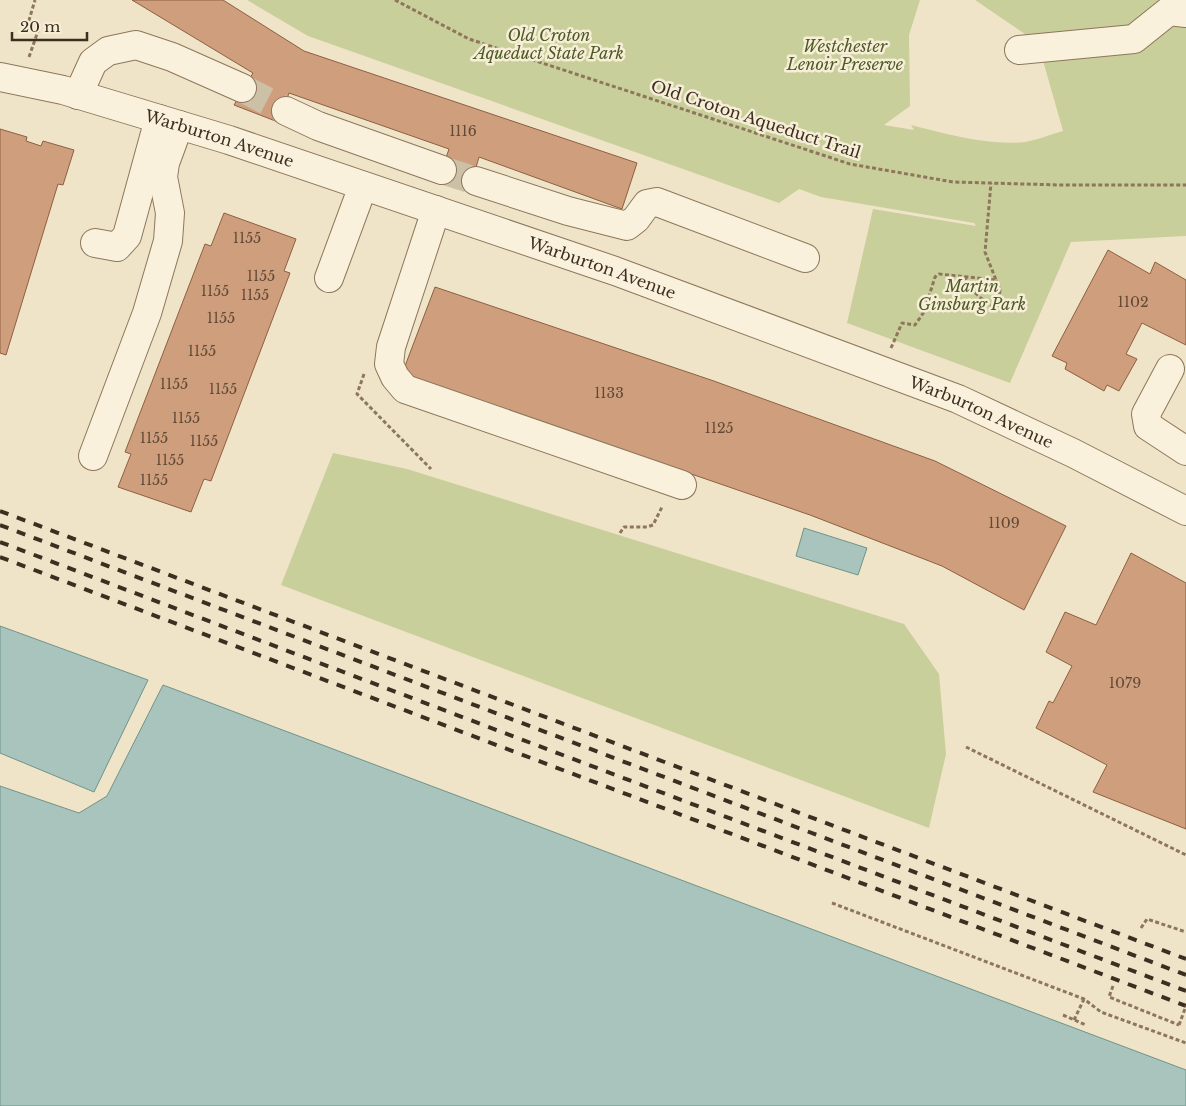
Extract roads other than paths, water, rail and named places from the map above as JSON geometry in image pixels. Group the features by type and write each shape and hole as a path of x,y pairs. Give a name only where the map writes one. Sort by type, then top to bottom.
{"street":[{"path":"1019,50 1134,39 1169,11 1186,13"},
{"path":"78,95 93,62 108,51 136,45 172,57 242,88"},
{"name":"Warburton Avenue","path":"10,79 78,95 229,140 615,271 958,399 1184,505"},
{"path":"286,112 318,126 442,170"},
{"path":"95,243 117,247 127,236 169,122"},
{"path":"93,456 147,313 168,241 170,214 163,177 169,122"},
{"path":"476,181 568,211 627,226 636,219 647,204 657,202 805,258"},
{"path":"329,278 363,186"},
{"path":"436,210 391,347 389,364 395,377 405,389 682,485"},
{"path":"1170,369 1146,414 1148,426 1186,451"}],"water":[{"path":"804,528 867,548 858,575 796,556"},
{"path":"0,626 148,680 94,792 0,753"},
{"path":"163,685 1186,1070 1186,1106 0,1106 0,786 79,813 107,796"}],"tunnel":[{"path":"242,88 286,111"},
{"path":"442,170 476,181"}],"railway":[{"path":"0,511 1186,959"},
{"path":"0,525 1186,975"},
{"path":"0,542 1186,991"},
{"path":"0,557 1186,1006"}],"park label":[{"name":"Old Croton Aqueduct State Park","path":"549,44"},
{"name":"Westchester Lenoir Preserve","path":"845,55"},
{"name":"Martin Ginsburg Park","path":"972,295"}]}
